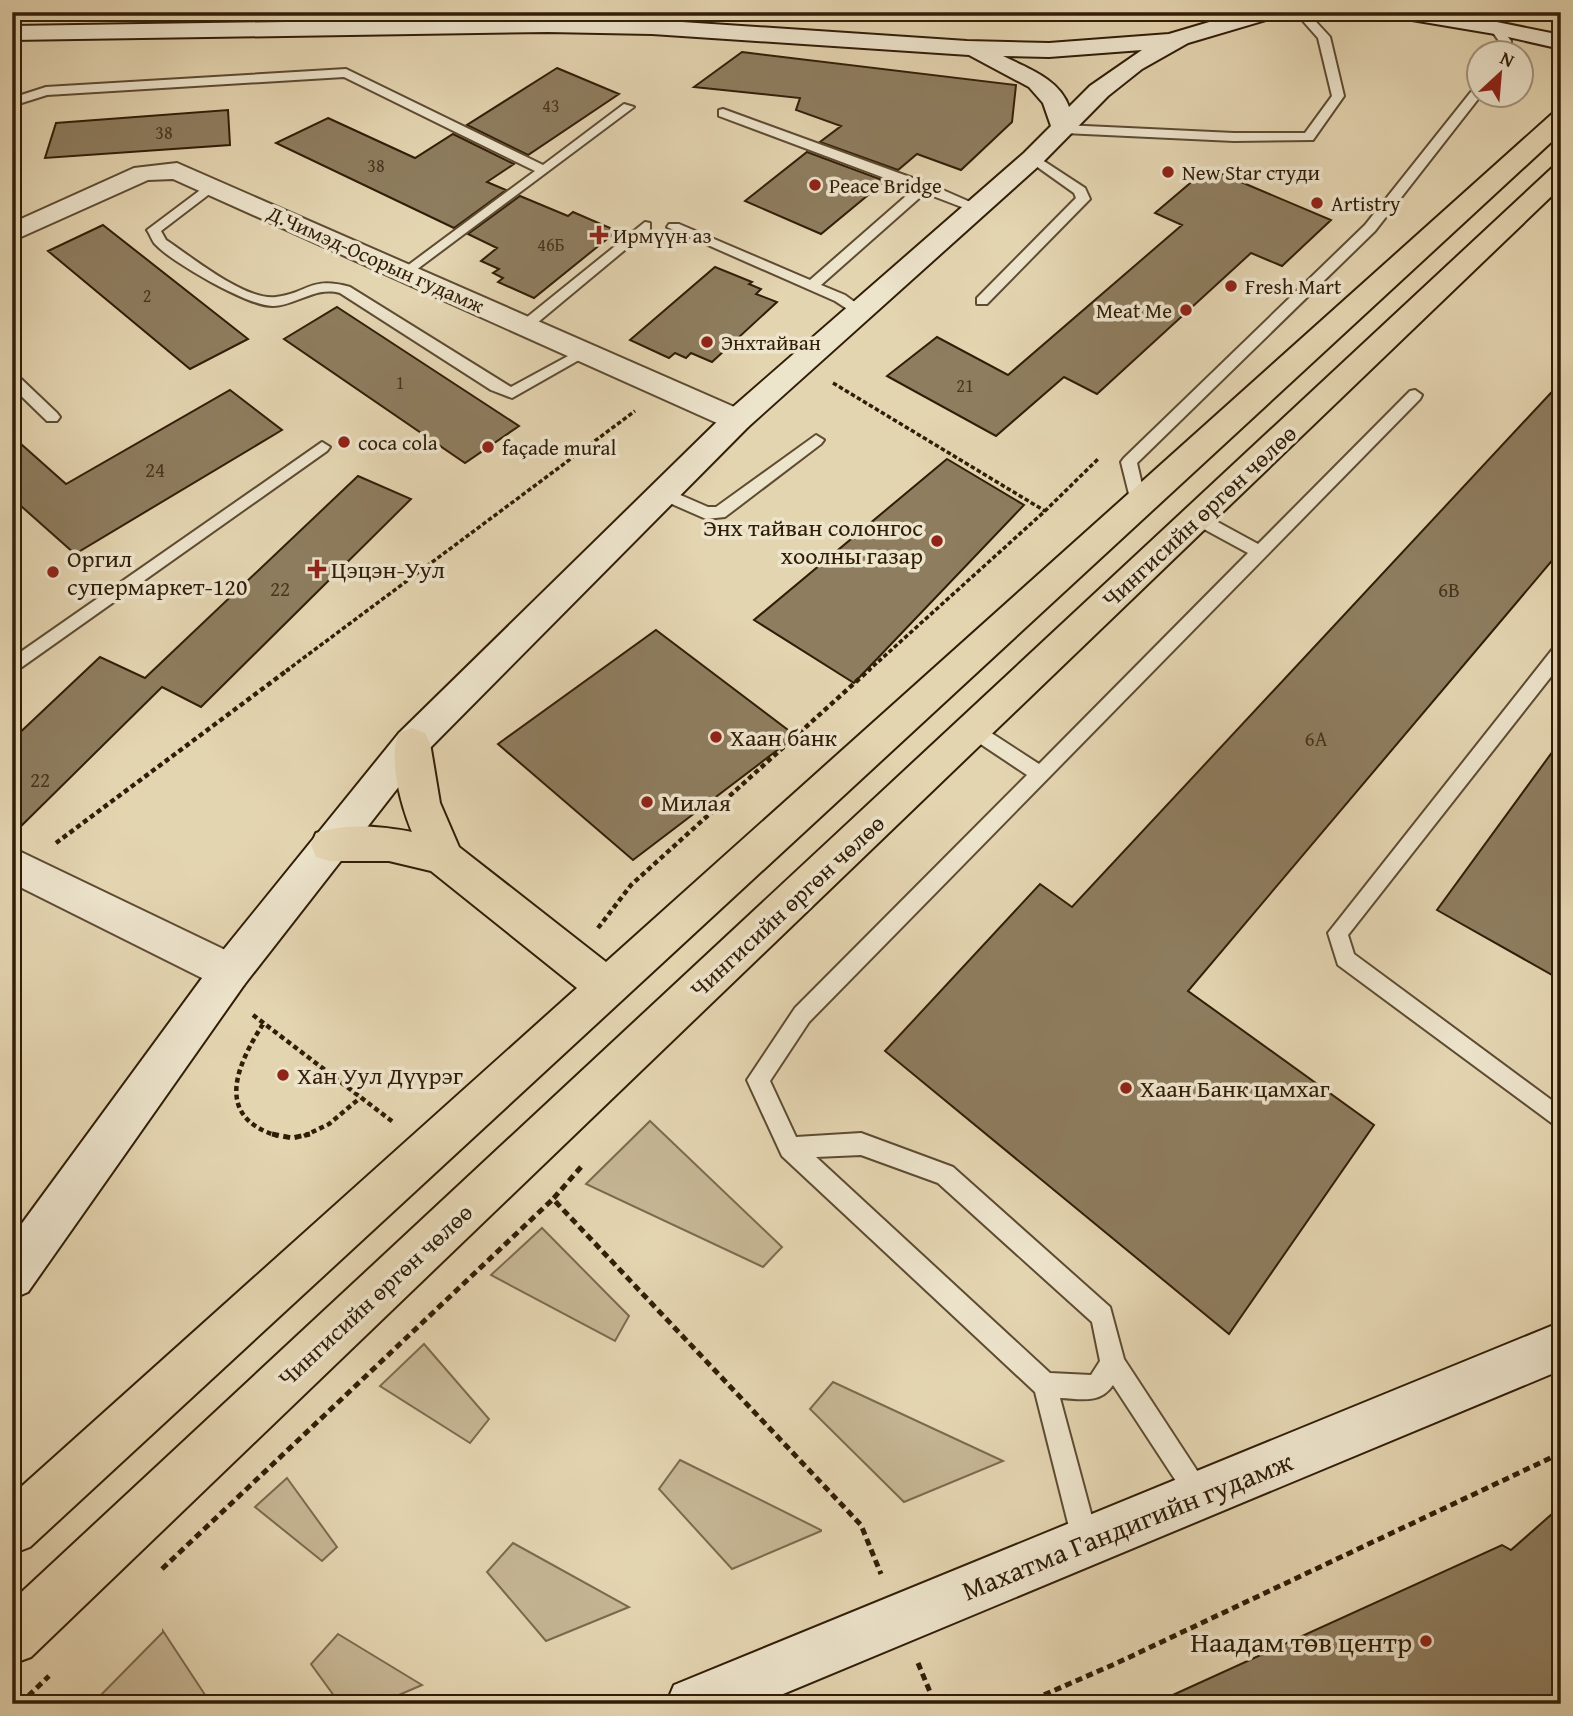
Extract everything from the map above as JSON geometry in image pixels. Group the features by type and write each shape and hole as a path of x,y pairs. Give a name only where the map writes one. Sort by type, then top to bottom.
{"highway":[{"name":"Чингисийн өргөн чөлөө","path":"12,1529 1561,119"},
{"name":"Чингисийн өргөн чөлөө","path":"12,1638 1561,173"},
{"path":"412,743 417,793 428,829 446,859"},
{"path":"330,845 386,843 422,849 446,859 607,987"}],"main road":[{"path":"12,33 546,19 967,48 1049,50 1108,47 1180,38 1268,12"},
{"path":"1406,12 1561,42"},
{"path":"12,1276 230,972 412,743 737,420 1033,158 1099,91 1134,64 1180,38"},
{"path":"967,48 1037,82 1055,101 1064,129"},
{"name":"Д.Чимэд-Осорын гудамж","path":"12,233 144,173 177,171 737,420"},
{"path":"15,868 230,972"},
{"name":"Махатма Гандигийн гудамж","path":"693,1704 1561,1346"}],"lane":[{"path":"1064,129 1309,137 1338,96 1324,37 1300,12"},
{"path":"1494,27 1503,38"},
{"path":"12,102 46,91 346,73 544,170"},
{"path":"408,272 628,107"},
{"path":"1139,502 1129,462 1370,228 1465,108"},
{"path":"723,113 977,208"},
{"path":"982,300 1083,200 1080,191 1033,158"},
{"path":"211,186 154,230 160,242 252,299 270,303 304,293 321,284 345,290 496,387 512,393 586,352"},
{"path":"811,286 924,187"},
{"path":"526,325 645,226"},
{"path":"674,227 811,286 860,311"},
{"path":"12,378 52,417"},
{"path":"1087,1542 1045,1385 790,1148 758,1080 802,1015 1415,396"},
{"path":"662,493 706,513 719,513 816,440"},
{"path":"12,667 323,447"},
{"path":"1197,518 1259,552"},
{"path":"1561,651 1338,933 1345,959 1561,1121"},
{"path":"973,730 1040,774"},
{"path":"790,1148 861,1144 945,1175 1102,1315 1113,1364 1200,1496"},
{"path":"1045,1385 1097,1387 1113,1364"}],"path":[{"path":"824,377 1045,511"},
{"path":"15,868 667,388"},
{"path":"573,961 631,885 1045,511 1104,452"},
{"path":"230,972 240,1000 263,1024 401,1127"},
{"path":"263,1024 246,1053 235,1080 237,1107 256,1127 277,1136 307,1135 342,1115 360,1098"},
{"path":"161,1570 553,1199 588,1158"},
{"path":"553,1199 861,1525 935,1704"},
{"path":"1023,1704 1117,1663 1561,1453"},
{"path":"20,1704 51,1675"}],"shaded area":[{"path":"650,1121 782,1247 763,1267 586,1184"},
{"path":"542,1228 629,1316 615,1341 491,1275"},
{"path":"424,1344 489,1419 470,1443 380,1386"},
{"path":"833,1382 1003,1461 904,1502 810,1409"},
{"path":"680,1460 821,1531 732,1569 659,1489"},
{"path":"287,1478 337,1547 322,1561 255,1507"},
{"path":"513,1543 629,1607 546,1641 487,1572"},
{"path":"163,1632 211,1704 92,1704"},
{"path":"338,1634 422,1685 378,1704 340,1704 311,1664"}],"building":[{"path":"742,52 1016,85 1012,122 961,170 917,154 898,170 820,142 841,126 796,110 800,98 694,87"},
{"path":"557,68 619,94 528,155 467,125"},
{"path":"228,110 230,145 45,158 56,123"},
{"path":"328,118 415,158 453,134 514,164 487,182 506,190 454,228 276,143"},
{"path":"807,152 885,181 821,234 745,201"},
{"path":"1208,168 1331,220 1282,266 1251,253 1097,394 1064,377 996,436 887,376 937,337 1008,375 1182,225 1155,213"},
{"path":"520,196 568,216 573,212 617,231 534,298 498,282 503,278 493,273 499,269 481,261 497,248 468,234"},
{"path":"103,225 248,339 190,369 48,251"},
{"path":"715,267 752,282 749,284 761,289 756,294 777,302 712,362 691,353 686,358 675,353 669,358 630,340"},
{"path":"337,307 519,426 465,463 284,339"},
{"path":"1561,382 1561,550 1188,991 1374,1125 1229,1334 885,1051 1040,884 1072,907"},
{"path":"230,390 282,430 75,554 12,498 12,436 66,484"},
{"path":"947,459 1024,505 854,683 754,620"},
{"path":"358,476 411,499 201,707 162,687 12,835 12,740 100,657 145,678"},
{"path":"656,630 796,736 633,860 498,744"},
{"path":"1561,740 1561,980 1437,910"},
{"name":"Наадам төв центр","path":"1561,1506 1561,1704 1153,1704 1502,1545 1511,1550"}],"place":[{"name":"New Star студи","path":"1168,172"},
{"name":"Peace Bridge","path":"815,185"},
{"name":"Artistry","path":"1317,203"},
{"name":"Ирмүүн аз","path":"599,235"},
{"name":"Fresh Mart","path":"1231,286"},
{"name":"Meat Me","path":"1186,310"},
{"name":"Энхтайван","path":"707,342"},
{"name":"coca cola","path":"344,442"},
{"name":"façade mural","path":"488,447"},
{"name":"Энх тайван солонгос хоолны газар","path":"937,541"},
{"name":"Цэцэн-Уул","path":"317,569"},
{"name":"Оргил супермаркет-120","path":"53,572"},
{"name":"Хаан банк","path":"716,737"},
{"name":"Милая","path":"647,802"},
{"name":"Хан Уул Дүүрэг","path":"283,1075"},
{"name":"Хаан Банк цамхаг","path":"1126,1088"},
{"name":"Наадам төв центр","path":"1426,1641"}]}
